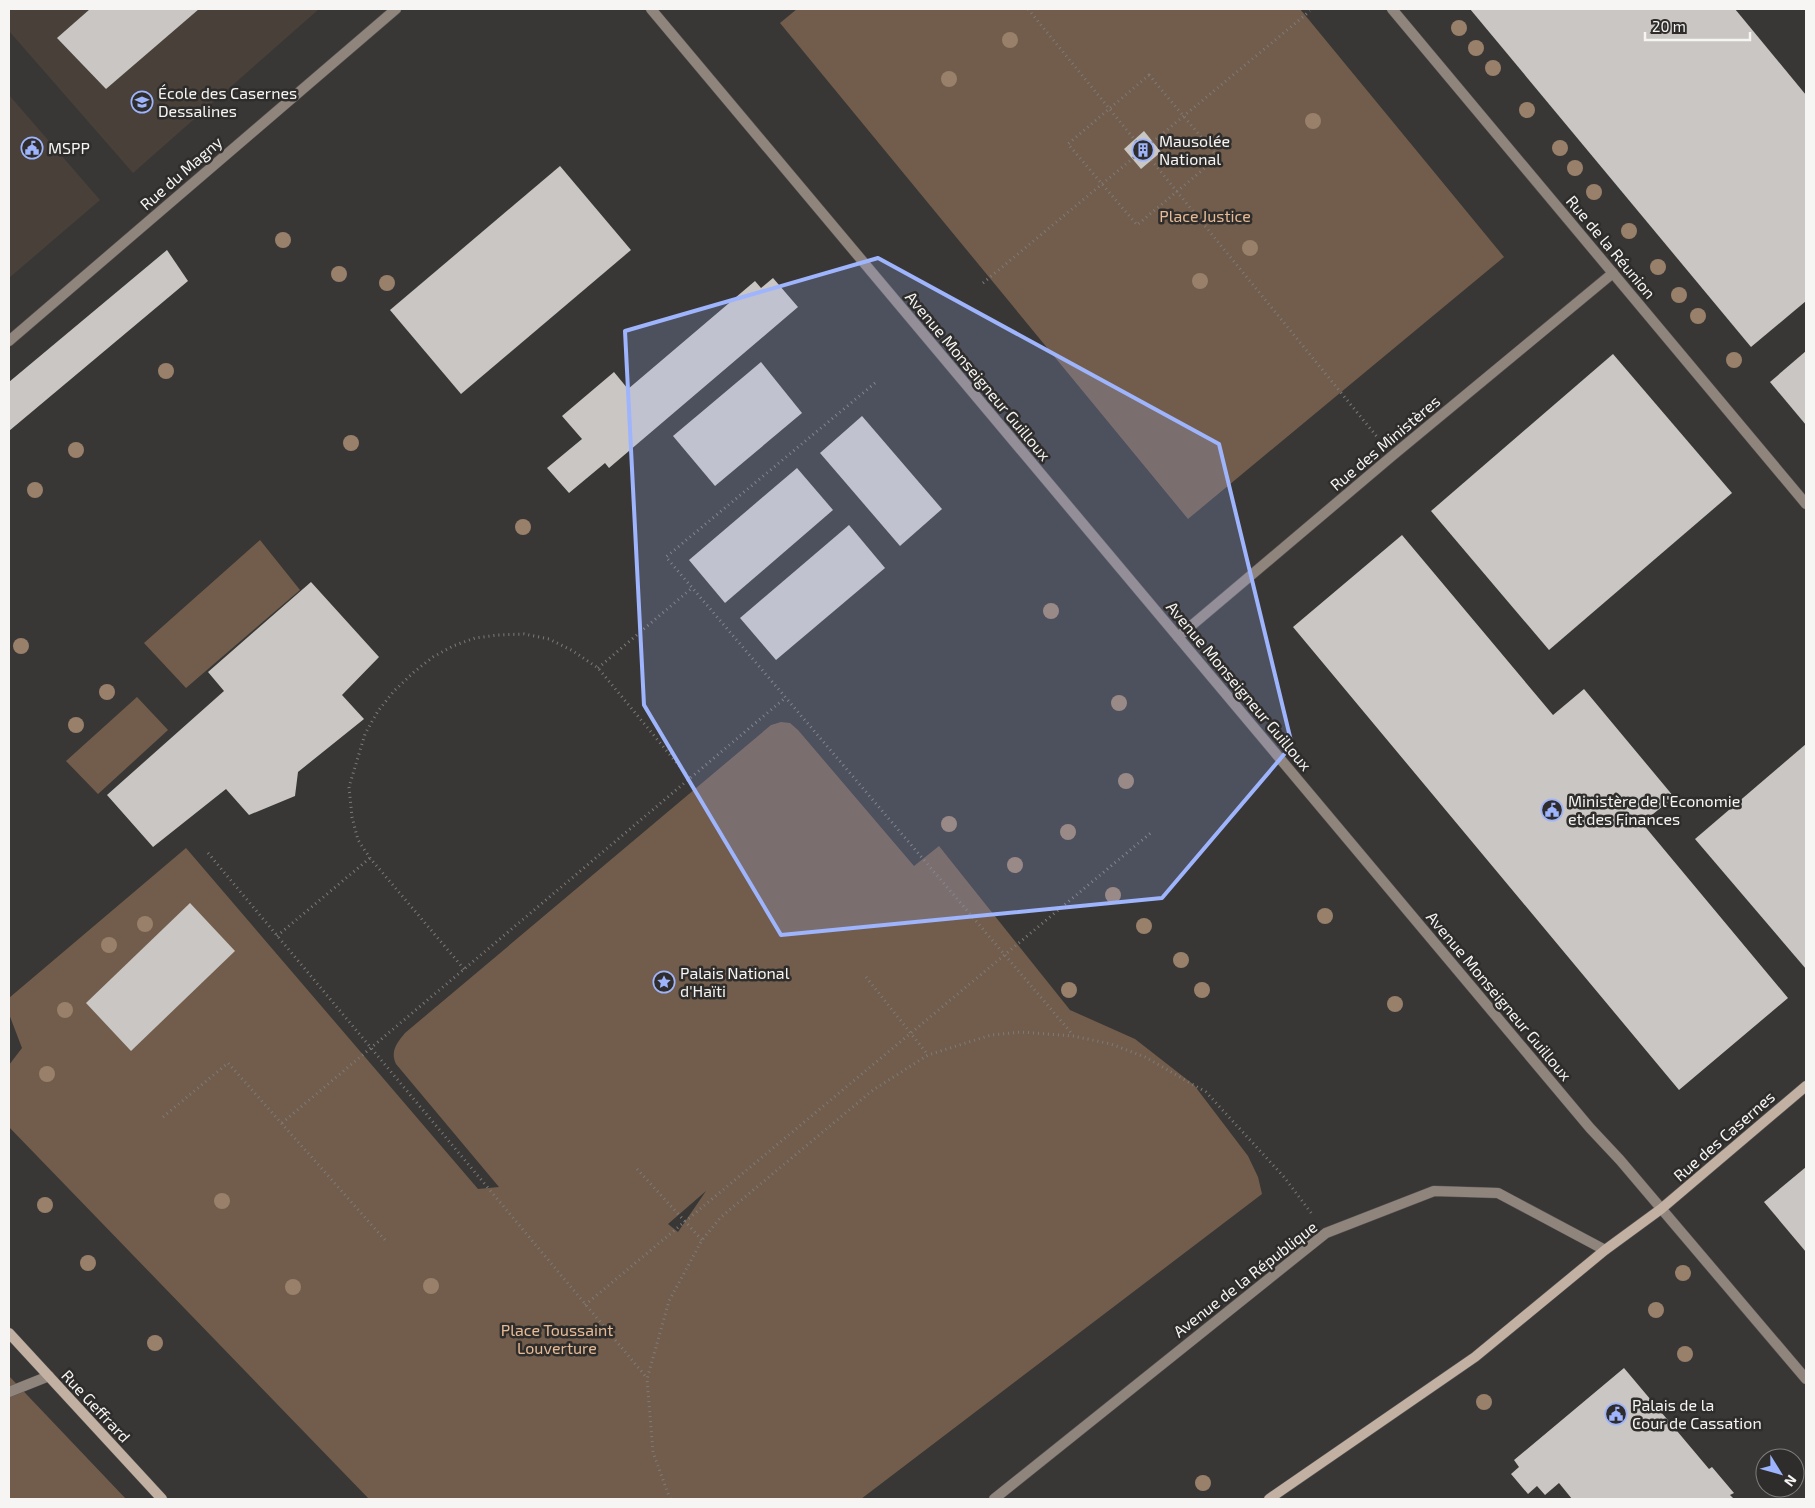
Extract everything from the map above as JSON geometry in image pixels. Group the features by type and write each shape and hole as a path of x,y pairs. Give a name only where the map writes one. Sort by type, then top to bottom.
{"main road":[{"name":"Rue des Casernes","path":"1661,1210 1806,1086"},
{"path":"1269,1499 1475,1357 1605,1250 1661,1210"},
{"name":"Rue Geffrard","path":"9,1332 162,1499"}],"street":[{"name":"Rue du Magny","path":"9,341 396,9"},
{"name":"Rue de la Réunion","path":"1392,9 1806,504"},
{"name":"Avenue Monseigneur Guilloux","path":"656,10 1590,1128 1620,1160 1806,1379"},
{"name":"Rue des Ministères","path":"1178,637 1613,273"},
{"name":"Avenue de la République","path":"994,1499 1326,1233 1434,1191 1498,1193 1605,1250"},
{"path":"9,1392 49,1376"}],"path":[{"path":"1028,9 1392,456"},
{"path":"983,283 1310,11"},
{"path":"1149,75 1218,157 1137,225 1068,144 1108,109 1149,75"},
{"path":"875,382 666,557 1073,1036"},
{"path":"598,668 692,588"},
{"path":"464,970 370,858 358,840 352,816 349,787 365,734 378,711 394,691 414,672 433,657 475,638 524,634 549,639 573,651 598,668 690,779"},
{"path":"282,1123 785,698"},
{"path":"585,1305 1153,830"},
{"path":"208,853 647,1379"},
{"path":"277,936 370,858"},
{"path":"866,977 928,1055"},
{"path":"670,1499 654,1452 647,1379 669,1301 702,1240 721,1217 866,1097 928,1055 991,1035 1021,1032 1073,1036 1112,1044 1144,1057 1206,1092 1284,1177 1326,1233"},
{"path":"163,1117 228,1063 386,1242"},
{"path":"637,1169 702,1240"}],"highlighted area":[{"path":"878,258 1219,444 1292,745 1162,898 781,935 644,705 625,331"}],"shaded area":[{"name":"École des Casernes Dessalines","path":"9,9 319,9 133,173 9,31"},
{"name":"MSPP","path":"9,95 100,200 9,278"}],"green space":[{"name":"Place Justice","path":"797,9 1300,9 1504,257 1188,519 780,23"},
{"path":"260,540 300,590 186,688 144,643"},
{"path":"137,697 168,730 98,794 66,761"},
{"name":"Place Toussaint Louverture","path":"781,722 790,723 798,730 914,866 939,846 1070,1010 1135,1039 1194,1085 1248,1156 1258,1177 1262,1194 861,1499 369,1499 9,1127 9,1065 22,1048 9,1014 9,998 186,848 478,1189 499,1187 396,1064 394,1051 397,1044 405,1033 771,725","holes":["706,1191 678,1232 668,1224"]},
{"path":"9,1376 126,1499 9,1499"}],"building":[{"path":"90,9 199,9 106,89 57,38"},
{"path":"1470,9 1735,9 1806,95 1806,301 1751,347"},
{"name":"Mausolée National","path":"1144,131 1161,152 1141,169 1124,149"},
{"path":"560,166 631,250 461,394 390,310"},
{"path":"167,250 188,281 9,431 9,382"},
{"path":"773,278 798,307 609,468 605,463 569,493 547,468 582,439 562,416 614,372 628,389 755,281 761,288"},
{"path":"1806,351 1806,425 1770,382"},
{"path":"1613,354 1732,493 1549,650 1431,511"},
{"path":"761,362 802,413 715,486 673,436"},
{"path":"862,416 942,509 900,546 820,453"},
{"path":"797,468 833,510 725,603 689,560"},
{"path":"849,525 885,568 776,660 740,618"},
{"name":"Ministère de l'Economie et des Finances","path":"1402,535 1553,715 1584,689 1674,797 1642,823 1788,998 1679,1090 1293,627"},
{"path":"311,582 379,657 342,695 364,719 298,772 295,796 249,815 226,789 153,847 107,795 224,691 208,672"},
{"path":"1806,744 1806,969 1695,839"},
{"path":"190,903 235,951 131,1051 86,1003"},
{"path":"1806,1167 1806,1252 1764,1202"},
{"name":"Palais de la Cour de Cassation","path":"1624,1368 1709,1469 1712,1467 1734,1493 1730,1495 1734,1499 1572,1499 1559,1483 1545,1495 1537,1486 1528,1494 1511,1474 1519,1467 1514,1460"}],"place":[{"name":"École des Casernes Dessalines","path":"142,102"},
{"name":"MSPP","path":"32,148"},
{"name":"Mausolée National","path":"1143,150"},
{"name":"Ministère de l'Economie et des Finances","path":"1552,810"},
{"name":"Palais National d'Haïti","path":"664,982"},
{"name":"Palais de la Cour de Cassation","path":"1616,1414"}]}
